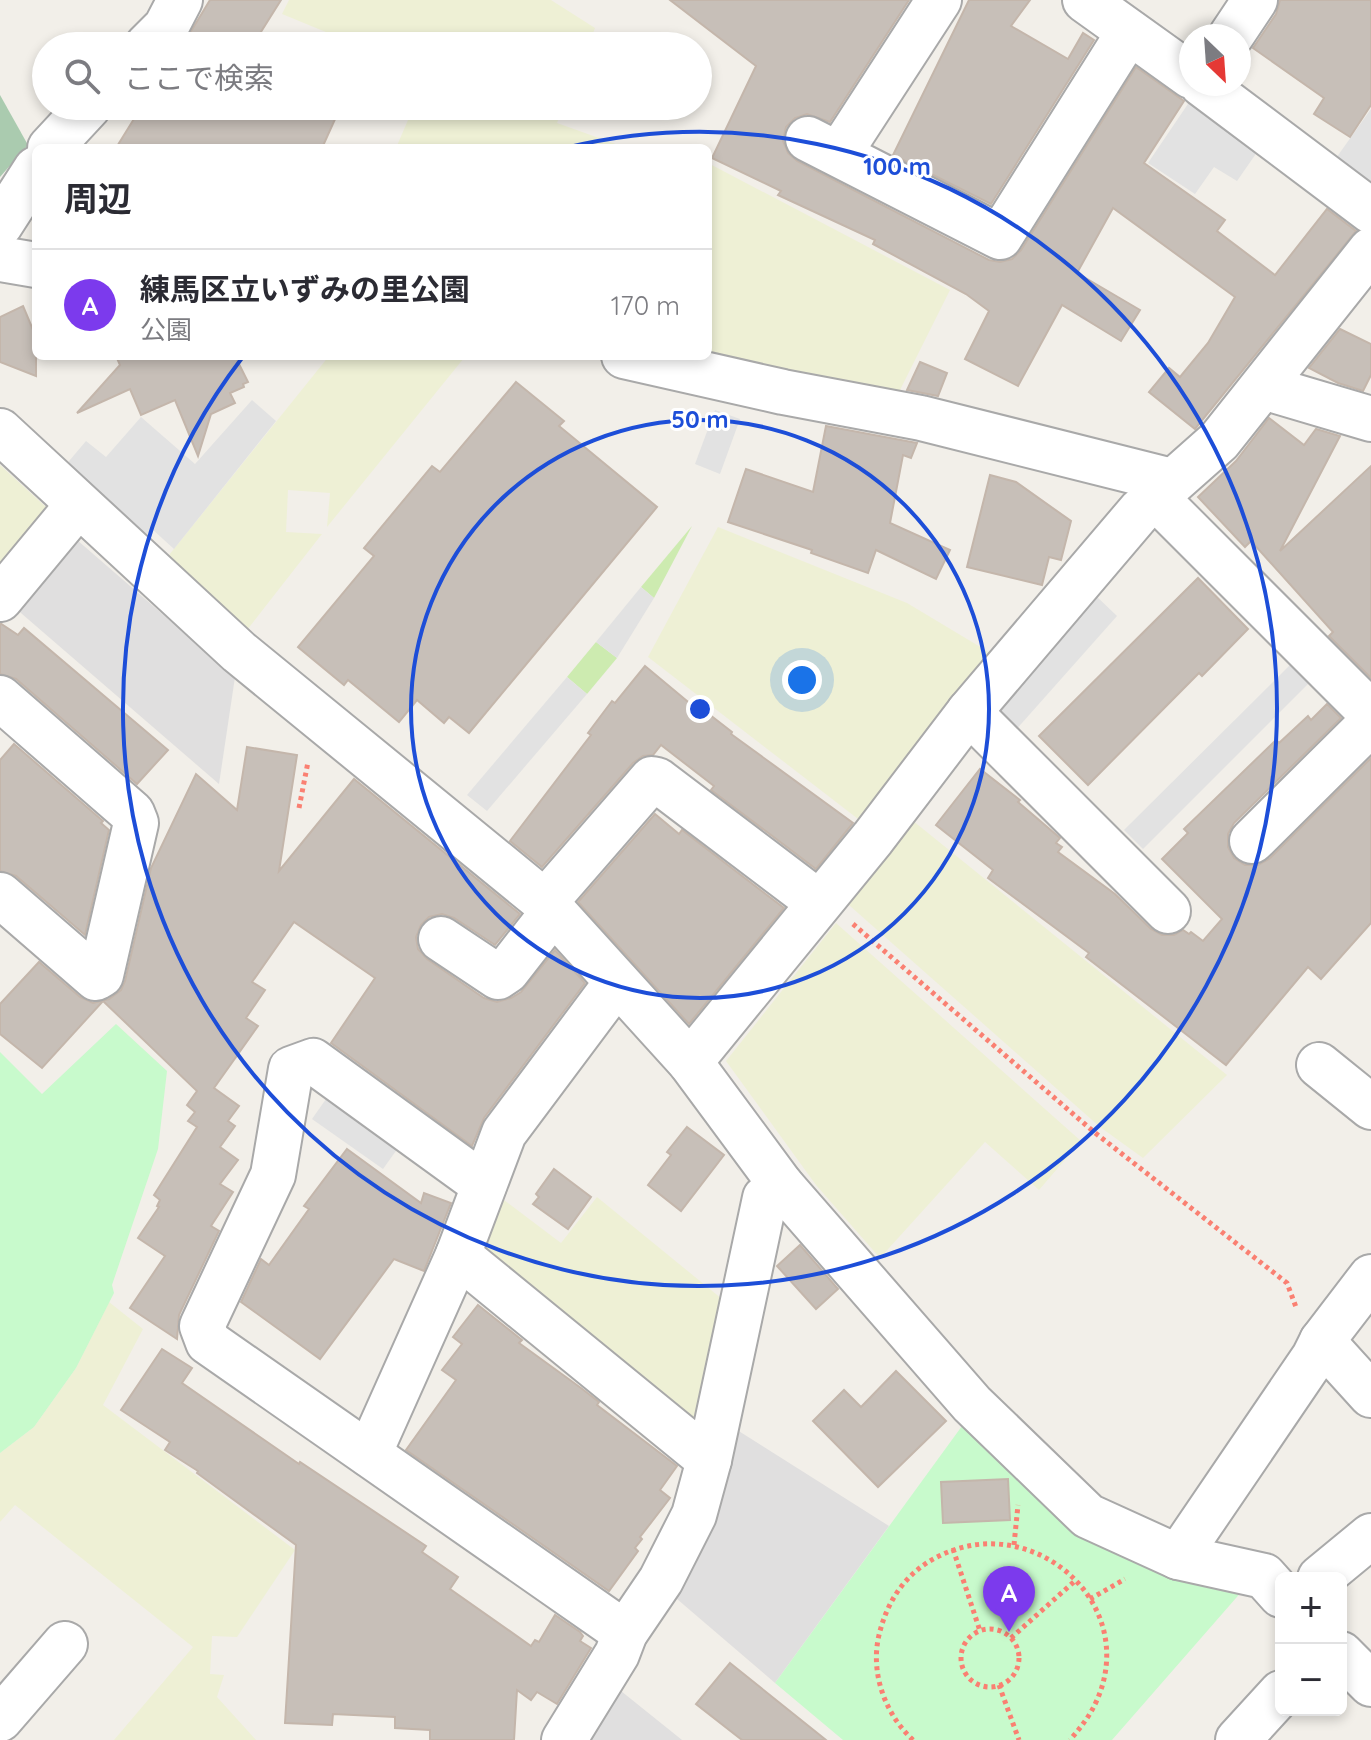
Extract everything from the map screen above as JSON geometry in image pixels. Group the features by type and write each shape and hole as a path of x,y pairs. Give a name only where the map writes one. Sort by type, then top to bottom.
{"street":[{"path":"161,32 180,0"},
{"path":"939,0 824,146 1000,237 1129,32"},
{"path":"1085,0 1179,67"},
{"path":"1239,24 1255,0"},
{"path":"1218,96 1371,211"},
{"path":"54,144 76,120"},
{"path":"0,225 32,175"},
{"path":"690,1062 873,838 969,712 1140,511 1219,441 1371,250"},
{"path":"0,259 32,264"},
{"path":"642,360 783,392 921,418 1164,489 1371,713"},
{"path":"1263,387 1371,419"},
{"path":"0,431 239,652 549,907 690,1062 781,1185 972,1404 1088,1516 1178,1557 1264,1576 1275,1588"},
{"path":"0,599 78,505"},
{"path":"0,698 132,813 136,823 101,975 96,978 0,895"},
{"path":"969,712 1168,911"},
{"path":"1252,841 1371,723"},
{"path":"441,939 498,977 507,971 549,907 652,779 820,900"},
{"path":"369,1454 458,1255 504,1133 617,982"},
{"path":"484,1185 313,1061 291,1069 273,1175 202,1326 208,1342 625,1633"},
{"path":"1319,1065 1371,1107"},
{"path":"564,1740 617,1654 625,1633 661,1580 694,1515 709,1460 765,1198 781,1185"},
{"path":"458,1255 709,1460"},
{"path":"1178,1557 1318,1349 1371,1277"},
{"path":"1318,1349 1371,1395"},
{"path":"1327,1572 1371,1536"},
{"path":"0,1719 65,1644"},
{"path":"1238,1740 1275,1700"}],"path":[{"path":"820,900 1094,1132 1287,1283 1318,1349"},
{"path":"1014,1545 1018,1496"},
{"path":"913,1740 891,1714 881,1692 877,1644 888,1608 909,1576 930,1560 953,1549 978,1543 1029,1548 1052,1560 1076,1580 1100,1620 1106,1646 1104,1672 1092,1710 1070,1740"},
{"path":"953,1549 980,1631"},
{"path":"1090,1599 1122,1582 1127,1577 1128,1567"},
{"path":"1011,1638 1076,1580"},
{"path":"999,1630 1011,1638 1019,1650 1018,1665 1012,1677 999,1685 986,1687 973,1681 965,1671 961,1659 963,1649 967,1640 980,1631 999,1630"},
{"path":"999,1685 1019,1740"}],"shaded area":[{"path":"1192,98 1262,145 1237,181 1214,167 1195,194 1148,163"},
{"path":"1371,109 1371,189 1334,161"},
{"path":"252,400 276,421 174,549 152,529 144,537 64,467 86,441 106,457 141,417 195,464"},
{"path":"715,410 740,419 720,474 695,464"},
{"path":"77,540 235,677 219,784 14,607"},
{"path":"641,587 654,598 617,658 596,642"},
{"path":"1093,593 1117,616 1015,731 990,708"},
{"path":"1290,665 1309,683 1143,849 1124,830"},
{"path":"567,677 587,694 487,811 467,795"},
{"path":"331,1092 403,1141 383,1169 312,1119"},
{"path":"734,1428 889,1526 775,1683 670,1593"},
{"path":"611,1683 682,1740 579,1740"}],"green space":[{"path":"289,0 551,0 595,28 593,32 326,32 282,14"},
{"path":"0,95 28,145 0,177"},
{"path":"408,120 558,120 557,123 616,144 398,144"},
{"path":"712,165 950,290 898,394 712,357"},
{"path":"326,360 462,360 327,527 330,493 288,490 286,532 322,534 247,630 165,560"},
{"path":"0,465 47,508 0,568"},
{"path":"692,526 654,598 641,587"},
{"path":"718,527 907,603 992,654 862,822 648,657"},
{"path":"596,642 617,658 587,694 567,677"},
{"path":"907,816 1227,1075 1143,1158 1100,1127 841,898"},
{"path":"836,923 1081,1141 1039,1190 985,1142 880,1258 816,1185 726,1061"},
{"path":"116,1024 167,1071 158,1149 112,1285 114,1293 76,1368 34,1427 0,1453 0,1052 42,1094"},
{"path":"500,1197 561,1243 597,1197 722,1299 699,1419 689,1423 486,1256 482,1246"},
{"path":"109,1302 143,1329 103,1405 295,1550 237,1637 212,1636 210,1674 224,1675 217,1697 256,1740 114,1740 193,1647 15,1505 0,1522 0,1453 34,1427 76,1368"},
{"path":"962,1426 1084,1533 1250,1582 1112,1740 843,1740 775,1683"}],"building":[{"path":"210,0 281,0 261,32 191,32"},
{"path":"670,0 909,0 830,122 807,114 795,118 786,127 783,141 788,153 797,161 989,260 1000,262 1012,259 1021,250 1136,67 1184,101 1144,163 1225,220 1217,231 1275,275 1327,209 1356,231 1195,429 1149,392 1169,368 1180,377 1208,343 1235,297 1113,208 1077,273 1140,310 1121,341 1062,305 1018,386 965,359 989,311 966,294 873,244 875,240 778,195 781,191 712,158 756,66"},
{"path":"969,0 1030,0 1011,26 1068,59 1083,33 1094,40 991,204 893,155"},
{"path":"1280,0 1371,0 1371,105 1350,137 1314,114 1324,98 1253,48 1276,14"},
{"path":"133,120 335,120 324,144 118,144"},
{"path":"23,306 32,327 32,360 36,360 36,376 0,362 0,317"},
{"path":"1340,329 1371,344 1371,375 1363,391 1338,383 1309,368"},
{"path":"118,360 237,360 248,382 230,393 235,403 211,414 198,456 175,400 141,415 130,389 77,413 120,365"},
{"path":"920,362 947,373 938,396 907,390"},
{"path":"516,382 564,421 559,426 657,507 469,733 449,717 444,723 417,700 399,722 348,680 344,685 298,647 374,556 364,548 432,466 440,472"},
{"path":"1269,418 1304,445 1316,429 1340,436 1280,551 1371,466 1371,678 1329,636 1333,632 1251,541 1245,547 1198,497 1236,461"},
{"path":"826,426 917,443 911,458 903,455 890,523 950,550 936,579 876,550 868,573 811,553 812,550 728,522 746,469 813,492"},
{"path":"990,475 1016,482 1071,521 1061,560 1049,557 1042,585 967,567"},
{"path":"1198,578 1248,629 1202,676 1199,673 1088,785 1039,736"},
{"path":"0,623 18,635 24,628 168,750 137,784 16,679 0,674"},
{"path":"645,666 699,711 701,708 731,734 853,823 816,869 711,790 714,786 661,745 653,755 643,756 633,763 542,867 510,841 591,735 588,733 612,701 615,703"},
{"path":"1327,704 1341,718 1234,823 1228,834 1228,847 1234,858 1245,865 1258,865 1269,859 1371,758 1371,923 1321,979 1308,967 1226,1065 1086,957 1089,953 988,878 993,870 936,825 980,769 1020,800 1018,802 1060,838 1056,843 1062,847 1058,852 1115,894 1151,929 1162,935 1174,935 1183,930 1203,941 1222,919 1162,859 1188,833 1184,829 1276,740 1279,743 1308,716 1311,720"},
{"path":"14,744 103,821 101,823 109,830 85,935 16,876 0,871 0,760"},
{"path":"247,747 297,755 279,871 354,779 520,914 495,945 454,918 442,914 429,917 416,937 418,949 427,959 484,998 497,1002 521,992 555,950 585,983 484,1118 472,1146 331,1043 375,978 294,922 252,982 265,990 246,1018 258,1026 214,1088 239,1106 228,1121 235,1126 220,1147 238,1160 220,1184 233,1192 211,1226 219,1231 179,1315 177,1339 130,1308 165,1256 138,1238 159,1207 160,1200 154,1195 197,1127 188,1121 195,1112 187,1105 197,1091 103,1001 42,1068 0,1034 0,1004 39,962 80,997 93,1003 109,999 121,990 151,868 196,774 237,810"},
{"path":"655,814 679,834 682,830 784,908 689,1024 578,902"},
{"path":"687,1127 724,1155 681,1211 648,1185 671,1155 667,1152"},
{"path":"347,1149 421,1203 424,1193 451,1203 424,1271 394,1259 320,1359 241,1302 261,1259 269,1265 309,1209 304,1206"},
{"path":"554,1169 591,1197 568,1229 533,1204 539,1197 536,1194"},
{"path":"800,1245 838,1289 816,1309 777,1266"},
{"path":"478,1305 522,1340 519,1343 599,1402 597,1405 677,1466 660,1490 670,1498 640,1537 642,1539 635,1548 638,1551 609,1591 406,1450 456,1380 442,1370 462,1344 453,1337"},
{"path":"162,1349 192,1368 182,1383 426,1546 422,1552 458,1577 450,1589 531,1646 535,1640 539,1642 555,1615 580,1632 583,1636 580,1641 591,1648 557,1704 537,1692 531,1700 517,1690 514,1740 430,1740 430,1730 395,1728 395,1717 333,1714 332,1725 285,1723 296,1545 165,1450 170,1442 121,1410"},
{"path":"896,1371 946,1421 878,1487 813,1421 844,1390 861,1407"},
{"path":"1008,1479 1010,1520 943,1523 941,1482"},
{"path":"730,1663 826,1740 742,1740 696,1704"}],"place":[{"name":"練馬区立いずみの里公園","path":"1009,1632"}]}
